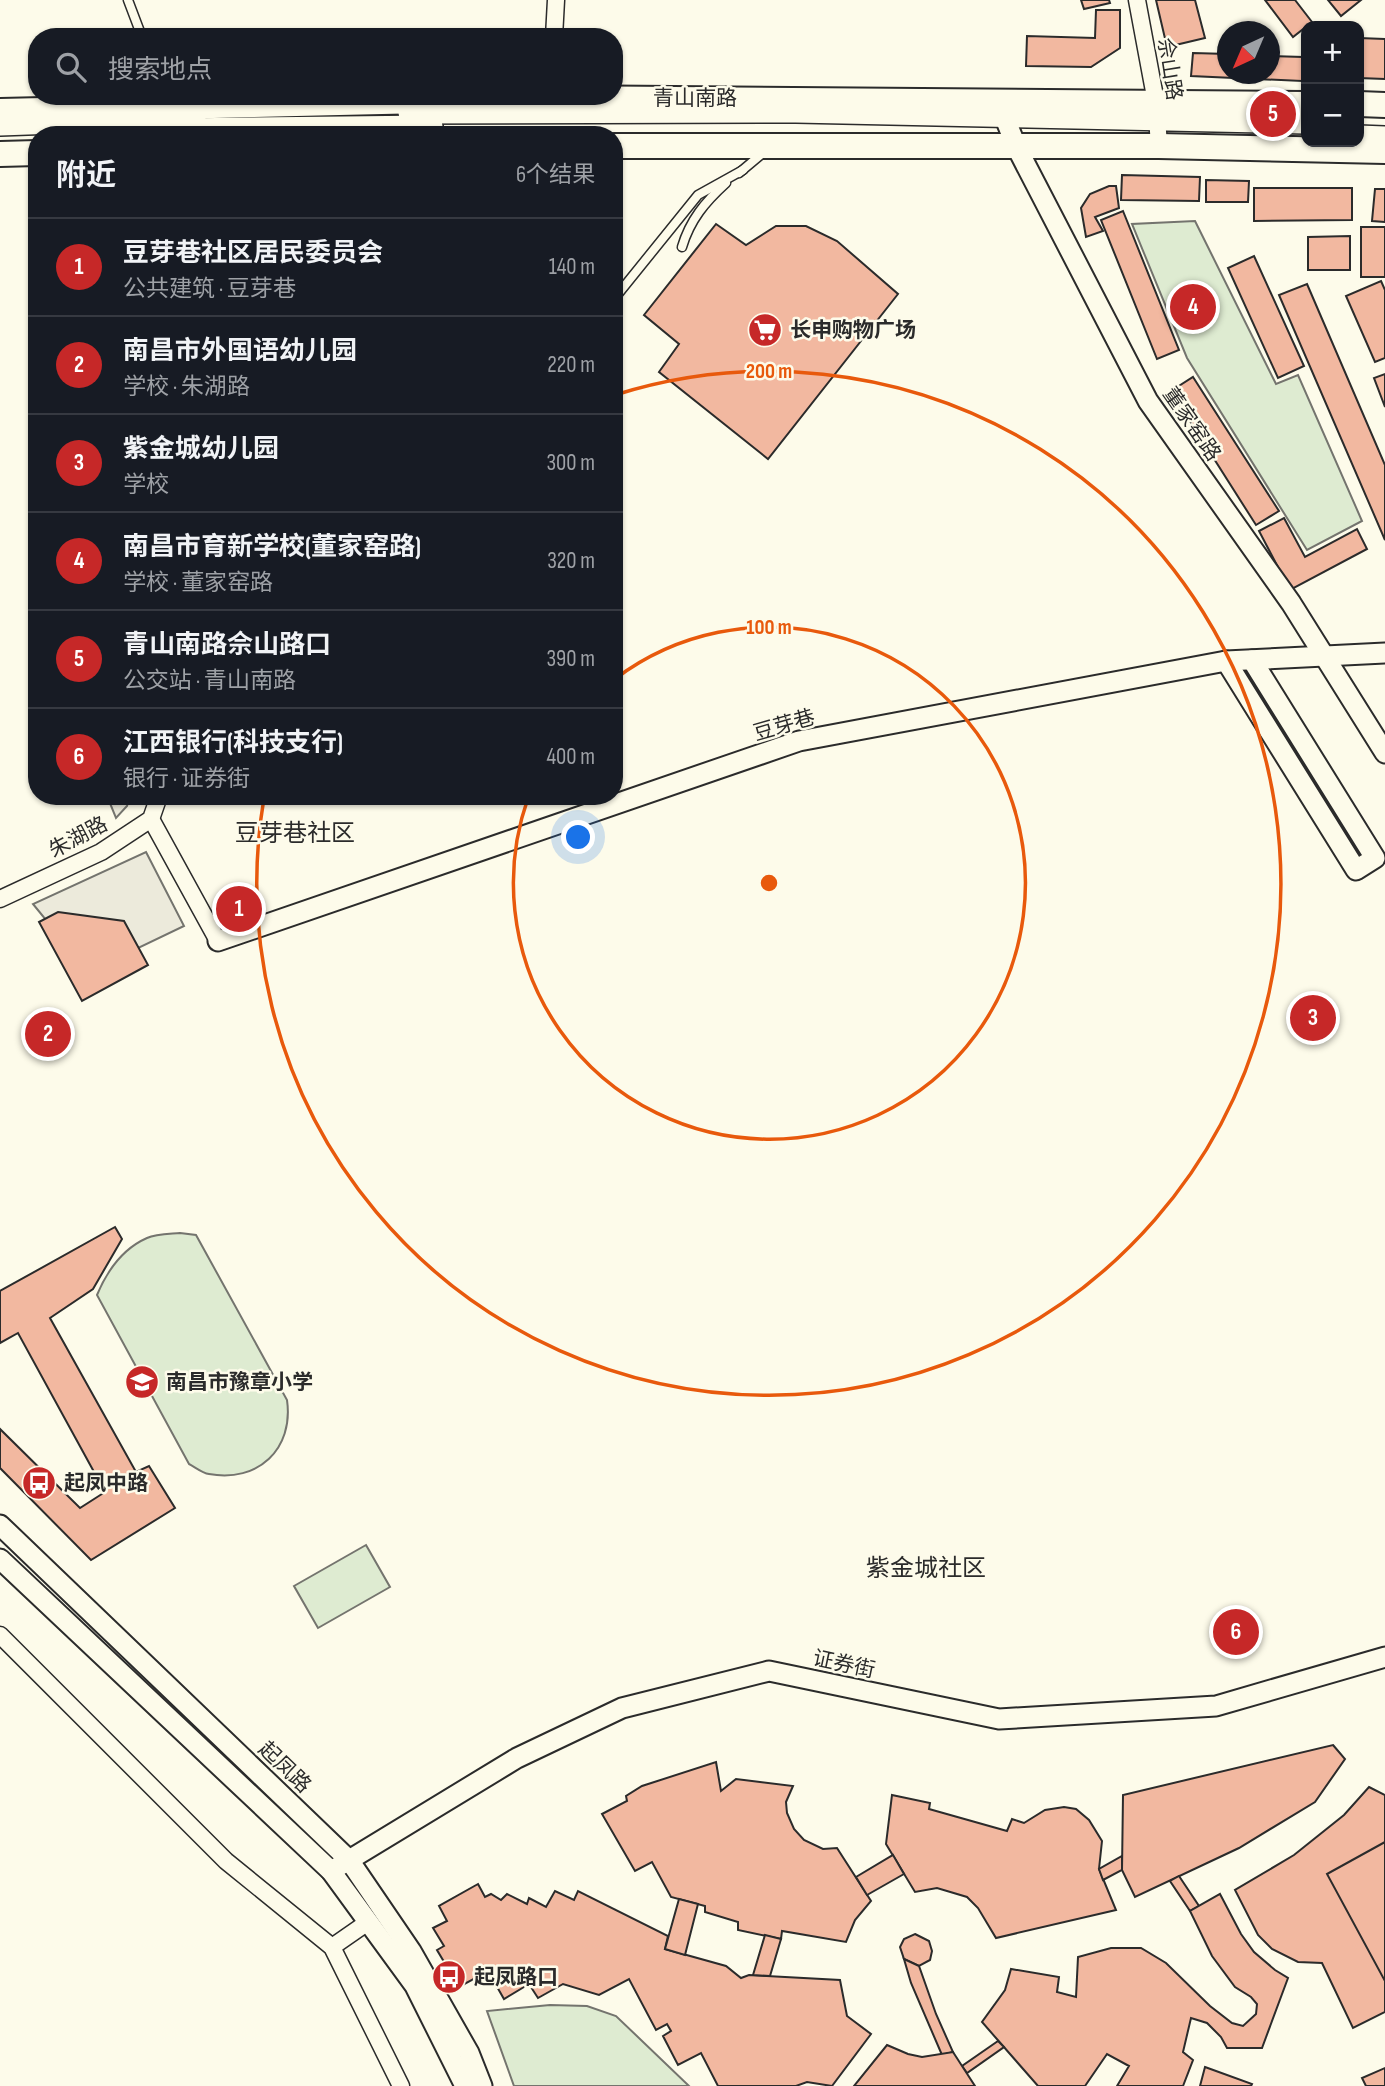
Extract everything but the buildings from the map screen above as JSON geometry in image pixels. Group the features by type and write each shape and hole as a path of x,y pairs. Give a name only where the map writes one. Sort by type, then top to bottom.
{"main road":[{"name":"青山南路","path":"623,101 1007,122 1157,124 1385,151"},
{"path":"1364,104 1385,105"},
{"name":"青山南路","path":"0,111 107,105"},
{"name":"青山南路","path":"623,146 772,146 1007,122 1157,124 1301,105"},
{"path":"0,125 339,113 796,112 1007,122"},
{"path":"457,126 838,121 1007,122"},
{"path":"1157,124 1301,123"},
{"path":"1157,124 1301,135"},
{"path":"1364,124 1385,125"},
{"path":"0,132 28,132"},
{"path":"1364,136 1385,137"},
{"path":"0,155 28,153"}],"street":[{"path":"554,28 556,0"},
{"name":"佘山路","path":"1137,0 1157,124"},
{"name":"董家窑路","path":"1007,122 1148,401 1291,603 1385,753"},
{"name":"豆芽巷","path":"623,802 799,741 1226,662 1385,653"},
{"path":"1226,662 1356,870 1375,858 1252,660"},
{"path":"156,805 151,819 218,941"},
{"name":"豆芽巷","path":"218,941 613,805"},
{"name":"朱湖路","path":"0,899 101,852 151,819"},
{"name":"起凤路","path":"0,1525 349,1860 411,1951 469,2053 482,2086"},
{"name":"起凤路","path":"0,1559 331,1871 415,1986 465,2086"},
{"path":"0,1635 226,1861 332,1947 401,2086"},
{"name":"证券街","path":"331,1871 517,1758 622,1708 769,1671 999,1719 1216,1706 1385,1657"},
{"path":"332,1947 368,1922"}],"lane":[{"path":"128,0 139,28"},
{"path":"682,247 688,227 697,213 718,190 772,146"},
{"path":"623,288 698,195 743,170"}],"green space":[{"path":"1195,221 1276,384 1298,375 1362,521 1307,550 1187,358 1132,224"},
{"path":"180,1233 196,1235 287,1400 285,1434 278,1447 269,1459 243,1473 209,1474 189,1464 97,1295 111,1269 130,1248 151,1237"},
{"path":"366,1545 390,1587 318,1628 294,1586"},
{"path":"550,2005 587,2006 616,2016 689,2086 514,2086 487,2011"}],"shaded area":[{"path":"111,805 127,805 127,806 116,818"},
{"path":"146,852 184,926 132,951 50,925 33,904"}],"place":[{"name":"青山南路佘山路口","path":"1273,114"},
{"name":"南昌市育新学校(董家窑路)","path":"1193,307"},
{"name":"长申购物广场","path":"765,330"},
{"name":"豆芽巷社区居民委员会","path":"239,909"},
{"name":"紫金城幼儿园","path":"1313,1018"},
{"name":"南昌市外国语幼儿园","path":"48,1034"},
{"name":"南昌市豫章小学","path":"142,1382"},
{"name":"起凤中路","path":"39,1483"},
{"name":"江西银行(科技支行)","path":"1236,1632"},
{"name":"起凤路口","path":"449,1977"}],"district":[{"name":"豆芽巷社区","path":"295,833"},
{"name":"紫金城社区","path":"926,1568"}]}
